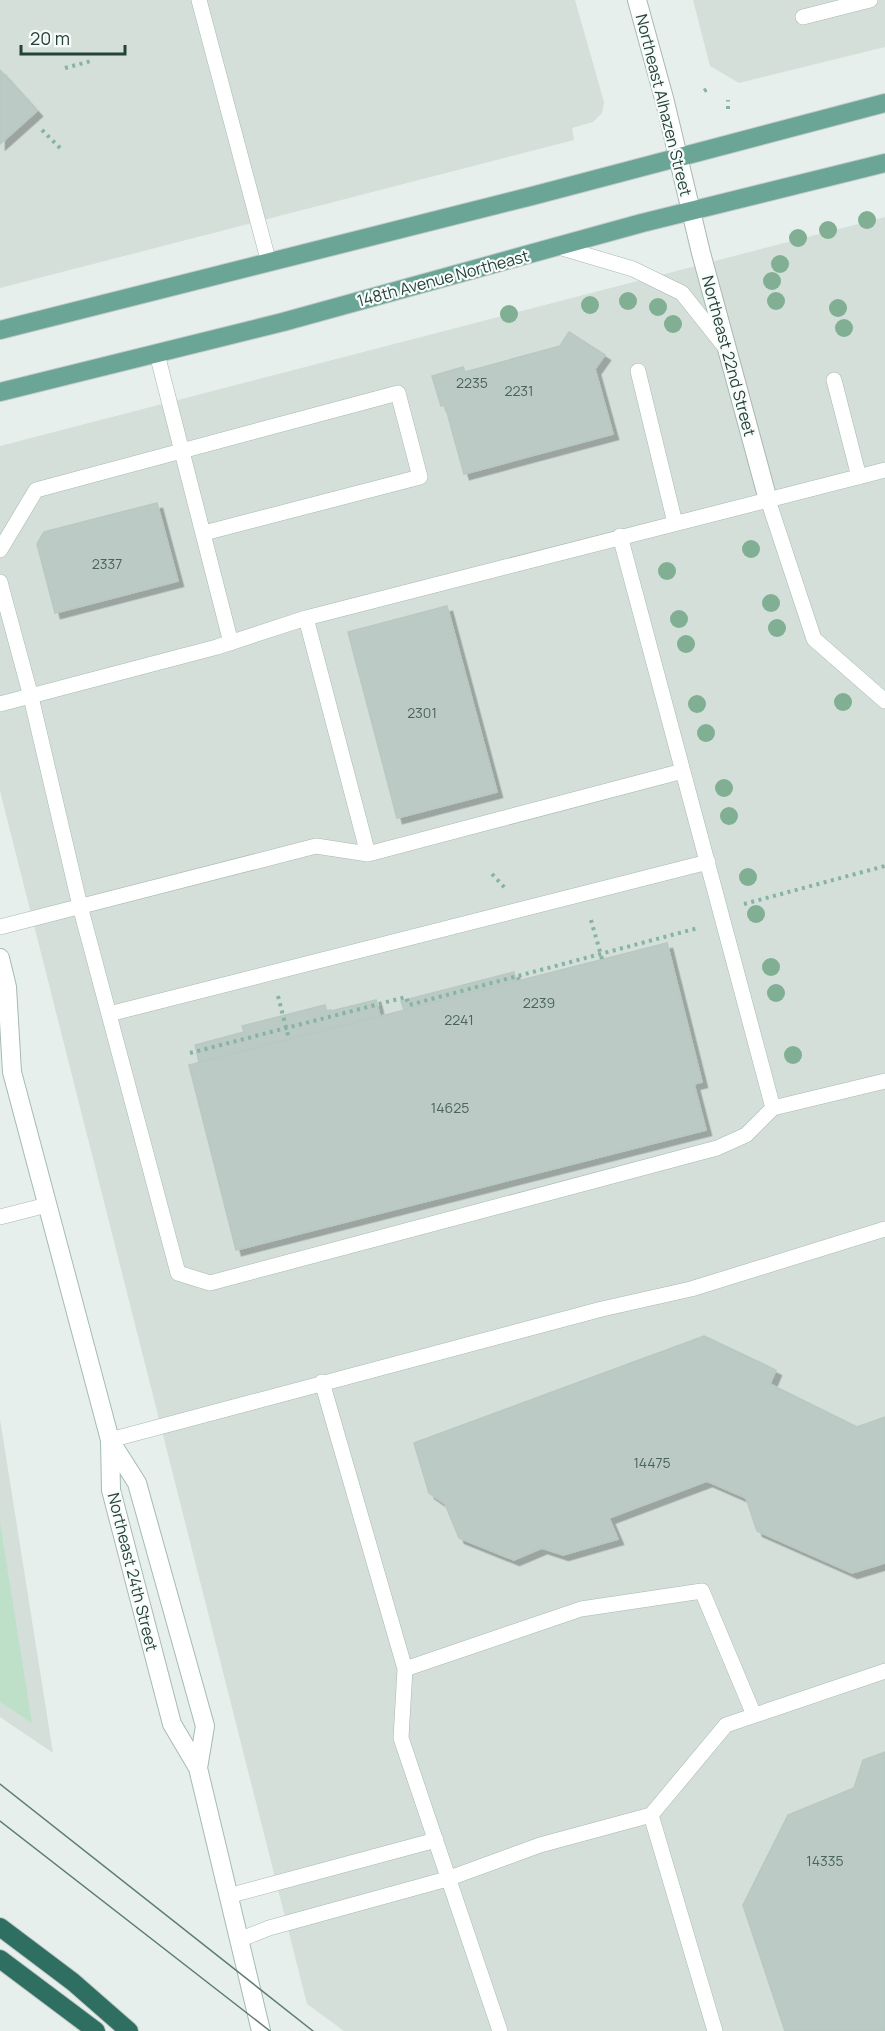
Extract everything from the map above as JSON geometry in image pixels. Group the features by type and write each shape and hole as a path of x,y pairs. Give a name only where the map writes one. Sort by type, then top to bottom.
{"highway":[{"path":"0,1927 73,1982 129,2031"},
{"path":"0,1959 96,2031"}],"main road":[{"name":"Northeast Alhazen Street","path":"637,0 691,211"},
{"path":"0,330 269,263 885,103"},
{"name":"148th Avenue Northeast","path":"0,392 157,354 691,211 885,163"},
{"name":"Northeast 22nd Street","path":"691,211 768,500"},
{"name":"Northeast 24th Street","path":"0,958 7,987 12,1072 110,1440 111,1490 172,1724 198,1768 261,2031"},
{"name":"Northeast 24th Street","path":"0,1055 12,1072"},
{"path":"110,1440 137,1483 205,1726 198,1768"}],"lane":[{"path":"199,0 269,263"},
{"path":"803,17 870,0"},
{"path":"560,246 633,268 682,293 728,351"},
{"path":"157,354 231,643"},
{"path":"638,371 675,523"},
{"path":"834,380 859,477"},
{"path":"0,550 36,490 398,393 420,477 204,533"},
{"path":"0,704 231,643 306,618 885,470"},
{"path":"768,500 814,639 885,701"},
{"path":"620,536 773,1108"},
{"path":"0,582 31,697 80,906 178,1273 210,1283 717,1148 746,1136 773,1108 885,1080"},
{"path":"306,618 368,854"},
{"path":"0,927 316,846 368,854 683,771"},
{"path":"109,1014 708,862"},
{"path":"0,1217 47,1205"},
{"path":"110,1440 602,1309 691,1289 885,1229"},
{"path":"322,1382 405,1669 401,1738 500,2031"},
{"path":"405,1669 581,1609 702,1591 754,1715"},
{"path":"239,1940 269,1928 447,1879 540,1845 651,1815 726,1725 885,1671"},
{"path":"651,1815 715,2031"},
{"path":"228,1896 436,1840"}],"path":[{"path":"65,68 91,61"},
{"path":"704,92 710,87"},
{"path":"728,100 728,109"},
{"path":"42,130 61,149"},
{"path":"740,905 885,866"},
{"path":"591,920 601,957"},
{"path":"189,1053 406,997 409,1005 601,957 696,929"},
{"path":"278,999 289,1039"}],"shaded area":[{"path":"0,0 575,0 604,102 602,113 593,122 572,128 574,140 0,288"},
{"path":"693,0 885,0 885,47 739,83 710,66"},
{"path":"885,217 885,2031 344,2031 307,2004 0,791 0,446"},
{"path":"0,1419 53,1753 0,1717"}],"green space":[{"path":"0,1522 32,1723 0,1702"}],"building":[{"path":"0,70 37,111 0,144"},
{"path":"569,332 605,355 595,369 613,434 464,474 445,405 441,406 432,376 463,367 465,372 560,346"},
{"path":"157,503 178,581 55,613 37,544 44,532"},
{"path":"447,606 497,792 397,818 348,632"},
{"path":"667,943 702,1082 694,1084 706,1130 236,1250 189,1065"},
{"path":"514,972 516,981 404,1010 401,1001"},
{"path":"376,1000 380,1016 199,1062 195,1045 244,1032 242,1026 325,1005 327,1012"},
{"path":"704,1336 776,1370 770,1384 857,1427 885,1417 885,1563 852,1573 757,1531 746,1498 707,1481 609,1518 618,1539 563,1555 542,1548 514,1560 459,1538 445,1504 429,1493 414,1443"},
{"path":"885,1752 885,2031 785,2031 743,1905 788,1815 854,1788 863,1760"}],"tram line":[{"path":"0,1784 313,2031"},
{"path":"0,1821 270,2031"}]}
